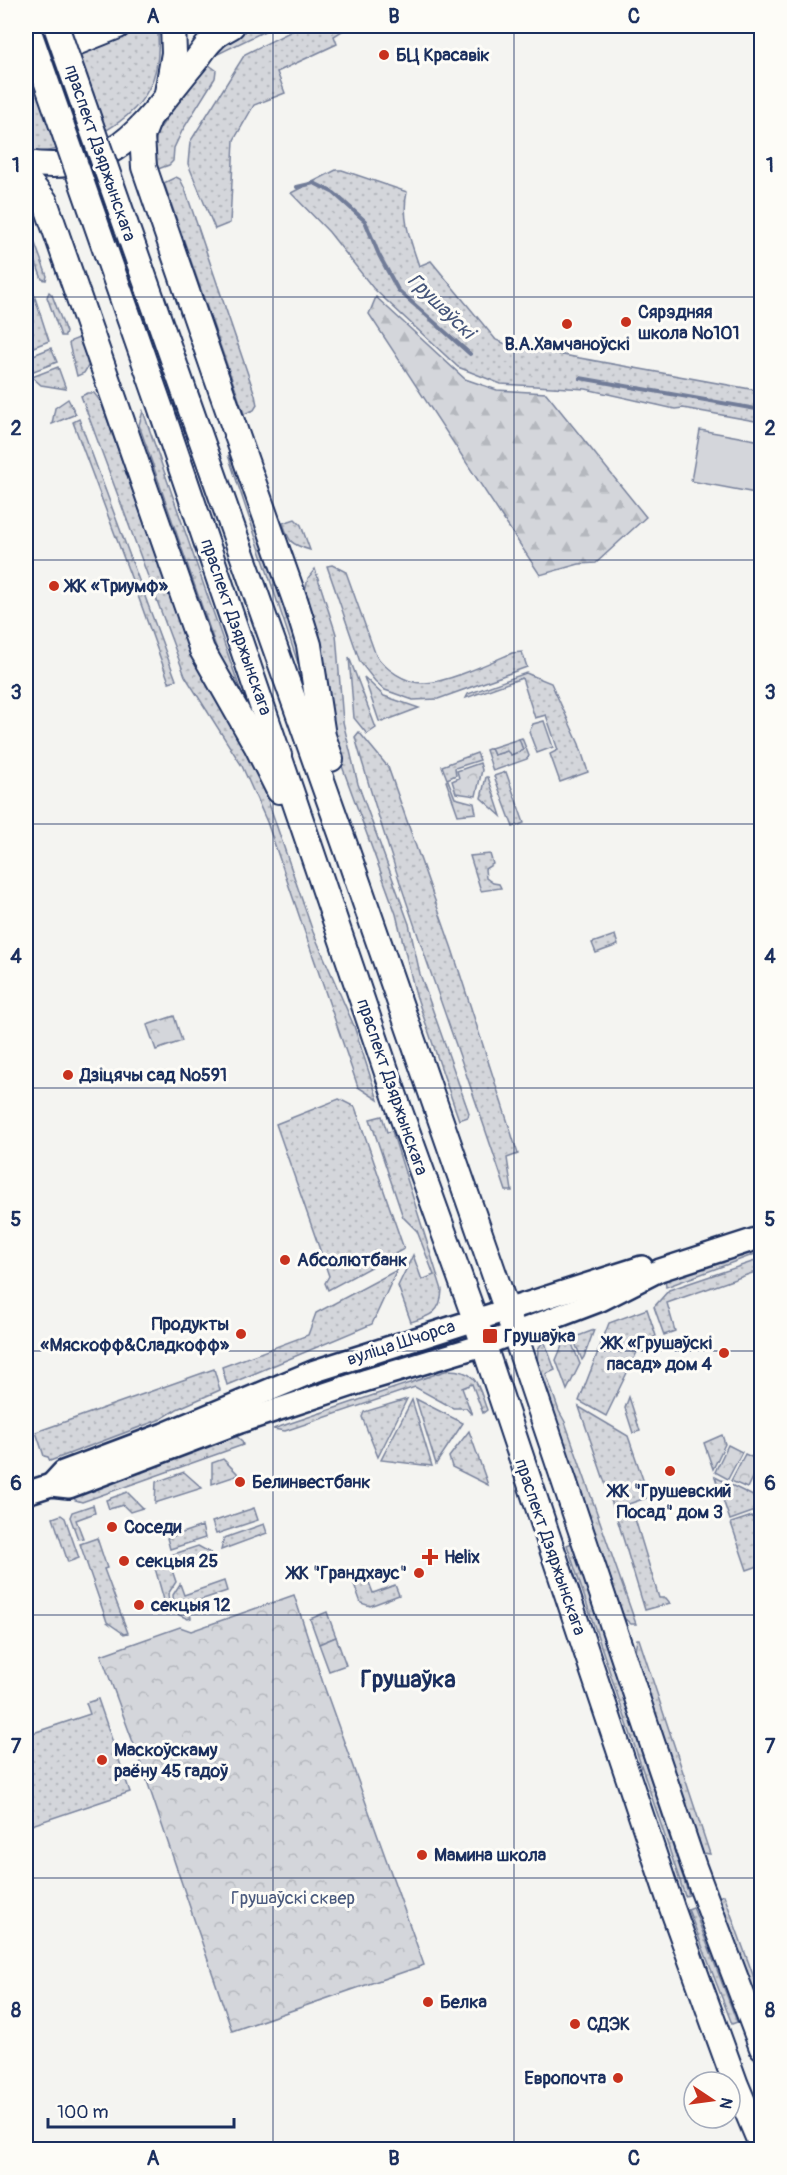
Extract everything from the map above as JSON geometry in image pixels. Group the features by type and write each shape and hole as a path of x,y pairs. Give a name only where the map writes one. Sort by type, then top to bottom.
{"main road":[{"path":"26,27 32,26"},
{"name":"праспект Дзяржынскага","path":"56,26 346,848 583,1541 618,1637 694,1867 762,2048"},
{"path":"26,63 118,26"},
{"path":"26,163 71,164 98,158 117,148 148,121 213,38 232,26"},
{"name":"праспект Дзяржынскага","path":"26,27 267,715 400,1111 475,1319 675,1918 736,2085 762,2147"},
{"path":"166,96 174,35"},
{"path":"148,121 142,136 144,167 234,430 283,561 309,645 323,736 333,768 346,848"},
{"path":"26,178 45,201 202,650 256,745 315,863"},
{"name":"вуліца Шчорса","path":"26,1493 51,1485 69,1487 240,1422 483,1345 510,1322 762,1228"},
{"name":"вуліца Шчорса","path":"51,1485 63,1472 164,1434 315,1371 475,1319 510,1322 601,1300 660,1270 762,1237"}],"green space":[{"path":"142,26 176,26 158,33 158,56 153,79 145,95 133,110 118,123 82,142 63,148 26,152 26,73"},
{"path":"252,26 275,26 218,54 213,52 229,36"},
{"path":"302,26 350,26 334,36 337,44 277,72 285,93 254,105 234,140 230,223 215,229 188,164 190,142 245,54"},
{"path":"205,62 216,70 215,78 182,131 174,148 173,161 158,169 154,147 158,131"},
{"path":"336,170 407,192 406,221 419,266 431,261 496,340 508,345 761,391 761,422 683,408 675,409 586,389 501,384 458,367 373,288 329,232 291,193"},
{"path":"176,177 180,179 185,189 255,395 257,405 254,410 244,414 164,183"},
{"path":"30,236 33,238 47,276 46,280 42,279 28,241"},
{"path":"26,270 49,341 26,350 26,342 31,339 26,324"},
{"path":"49,292 66,332 65,336 61,336 47,297"},
{"path":"376,297 465,379 497,390 546,393 646,517 596,563 579,564 540,575 369,314"},
{"path":"84,336 90,363 84,373 77,376 69,344"},
{"path":"51,348 57,362 31,372 26,358"},
{"path":"58,367 66,389 41,385 32,377"},
{"path":"94,393 101,402 177,616 200,664 246,747 264,789 313,932 354,1026 378,1100 358,1087 267,822 242,766 185,676 81,396"},
{"path":"68,399 76,414 52,424 55,408"},
{"path":"143,411 246,706 225,673 139,425"},
{"path":"79,419 176,680 169,682 137,593 133,594 129,582 132,580 73,422"},
{"path":"700,430 761,441 761,494 691,481"},
{"path":"228,455 239,471 300,646 305,684"},
{"path":"295,519 301,525 310,550 294,544 287,534 283,523"},
{"path":"332,565 346,572 375,653 384,665 403,678 418,683 435,682 512,653 522,652 527,667 438,699 413,700 385,690 360,662 327,566"},
{"path":"315,569 336,634 343,722 358,784 409,924 420,974 469,1113 468,1117 459,1120 415,992 396,914 332,733 320,645 305,591 308,578"},
{"path":"349,657 376,728 367,734 354,718"},
{"path":"526,673 551,683 579,744 588,772 560,782 550,754 558,750 546,715 535,718 522,678 466,698 468,694"},
{"path":"364,677 384,696 419,708 382,722 379,721"},
{"path":"544,721 553,747 537,753 529,732 533,724"},
{"path":"359,732 388,767 452,949 518,1154 507,1158 512,1191 506,1191 408,908 355,737"},
{"path":"522,738 529,756 527,759 493,771 486,750 491,748 494,755 523,750 519,739"},
{"path":"519,739 523,750 511,755 507,751 494,755 491,748"},
{"path":"477,753 480,760 455,768 456,775 447,779 442,766"},
{"path":"480,763 482,770 476,796 456,793 452,781 459,778 457,771"},
{"path":"506,772 524,823 513,827 494,776"},
{"path":"486,777 488,777 501,816 481,798"},
{"path":"448,780 455,798 474,803 476,813 458,815 446,781"},
{"path":"490,854 493,864 485,869 486,878 499,884 501,888 481,891 470,856"},
{"path":"615,935 618,945 596,953 592,943"},
{"path":"174,1016 182,1041 156,1050 147,1025"},
{"path":"339,1099 355,1107 404,1249 328,1290 325,1283 329,1276 276,1124"},
{"path":"382,1116 387,1132 392,1131 442,1290 437,1309 424,1318 411,1322 398,1286 413,1255 422,1280 434,1275 417,1231 403,1217 370,1119"},
{"path":"761,1246 761,1252 666,1287 665,1278"},
{"path":"761,1259 761,1270 667,1303 675,1331 664,1335 654,1307 669,1290"},
{"path":"397,1270 372,1324 227,1385 222,1367 308,1335 316,1313"},
{"path":"647,1309 656,1336 640,1346 606,1416 579,1401 609,1323"},
{"path":"594,1330 582,1360 575,1343 578,1336"},
{"path":"462,1333 367,1366 260,1412 257,1404 375,1360"},
{"path":"570,1339 580,1364 567,1390 556,1360 564,1341"},
{"path":"544,1340 555,1370 546,1374 636,1624 631,1624 624,1618 537,1365 538,1349"},
{"path":"214,1369 220,1390 177,1409 161,1419 50,1461 44,1456 36,1432"},
{"path":"448,1370 471,1376 479,1387 487,1410 483,1413 472,1384 462,1388 472,1415 466,1408 453,1408 415,1387 285,1431 273,1429"},
{"path":"629,1397 640,1431 633,1433 625,1408"},
{"path":"407,1399 378,1457 362,1417 364,1412"},
{"path":"416,1399 463,1423 436,1464"},
{"path":"412,1400 432,1466 381,1460"},
{"path":"579,1407 628,1436 649,1497 614,1509"},
{"path":"469,1431 488,1485 452,1467 449,1457"},
{"path":"235,1435 243,1445 82,1502 75,1500 72,1492"},
{"path":"722,1435 725,1444 713,1469 704,1443"},
{"path":"728,1445 742,1452 728,1479 715,1472"},
{"path":"745,1454 760,1461 747,1488 731,1481"},
{"path":"223,1459 239,1475 212,1484 212,1463"},
{"path":"184,1472 202,1488 155,1503 156,1482"},
{"path":"715,1477 761,1500 761,1509 730,1520"},
{"path":"127,1492 143,1508 130,1512 123,1505 109,1509 106,1500"},
{"path":"93,1505 95,1513 76,1520 83,1538 78,1539 70,1517 72,1512"},
{"path":"254,1508 258,1520 216,1534 212,1522"},
{"path":"632,1509 659,1598 666,1598 670,1603 645,1610 616,1515"},
{"path":"61,1515 65,1518 79,1558 68,1562 53,1518"},
{"path":"752,1516 761,1542 761,1565 747,1570 731,1523"},
{"path":"264,1524 267,1533 221,1550 224,1538"},
{"path":"202,1526 205,1538 170,1549 167,1538"},
{"path":"97,1538 107,1568 104,1569 128,1633 124,1634 107,1622 80,1544"},
{"path":"572,1543 689,1895 685,1896 567,1545"},
{"path":"198,1546 211,1553 171,1567 176,1582 168,1594 170,1607 166,1607 153,1561"},
{"path":"363,1567 373,1593 395,1585 399,1595 370,1606 361,1603 351,1576 352,1572"},
{"path":"224,1581 227,1591 188,1604 191,1618 179,1615 174,1606 173,1595 180,1584 184,1595"},
{"name":"Грушаўскі сквер","path":"294,1595 324,1686 424,1965 232,2031 144,1772 101,1655 180,1627 191,1631"},
{"path":"327,1612 336,1637 319,1644 310,1619"},
{"path":"336,1637 346,1665 329,1671 319,1644"},
{"path":"637,1639 639,1639 710,1854 700,1850 635,1652"},
{"path":"98,1699 130,1792 26,1827 26,1731 27,1735 90,1714 86,1703"},
{"path":"724,1895 761,1997 761,2020 716,1898"},
{"path":"693,1907 737,2022 732,2024 688,1909"}],"waterway":[{"name":"Грушаўскі","path":"297,187 314,183 334,193 365,221 379,255 398,290 470,354"},
{"name":"Грушаўскі","path":"580,378 762,410"}],"place":[{"name":"БЦ Красавік","path":"384,55"},
{"name":"Сярэдняя школа №101","path":"626,322"},
{"name":"В.А.Хамчаноўскі","path":"567,324"},
{"name":"ЖК «Триумф»","path":"54,586"},
{"name":"Дзіцячы сад №591","path":"68,1075"},
{"name":"Абсолютбанк","path":"285,1260"},
{"name":"Продукты «Мяскофф&Сладкофф»","path":"241,1334"},
{"name":"Грушаўка","path":"490,1336"},
{"name":"ЖК «Грушаўскі пасад» дом 4","path":"724,1353"},
{"name":"ЖК \"Грушевский Посад\" дом 3","path":"670,1471"},
{"name":"Белинвестбанк","path":"240,1482"},
{"name":"Соседи","path":"112,1527"},
{"name":"Helix","path":"430,1557"},
{"name":"секцыя 25","path":"124,1561"},
{"name":"ЖК \"Грандхаус\"","path":"419,1573"},
{"name":"секцыя 12","path":"139,1605"},
{"name":"Маскоўскаму раёну 45 гадоў","path":"102,1760"},
{"name":"Мамина школа","path":"422,1855"},
{"name":"Белка","path":"428,2002"},
{"name":"СДЭК","path":"575,2024"},
{"name":"Европочта","path":"618,2078"}],"district":[{"name":"Грушаўка","path":"408,1679"}]}
